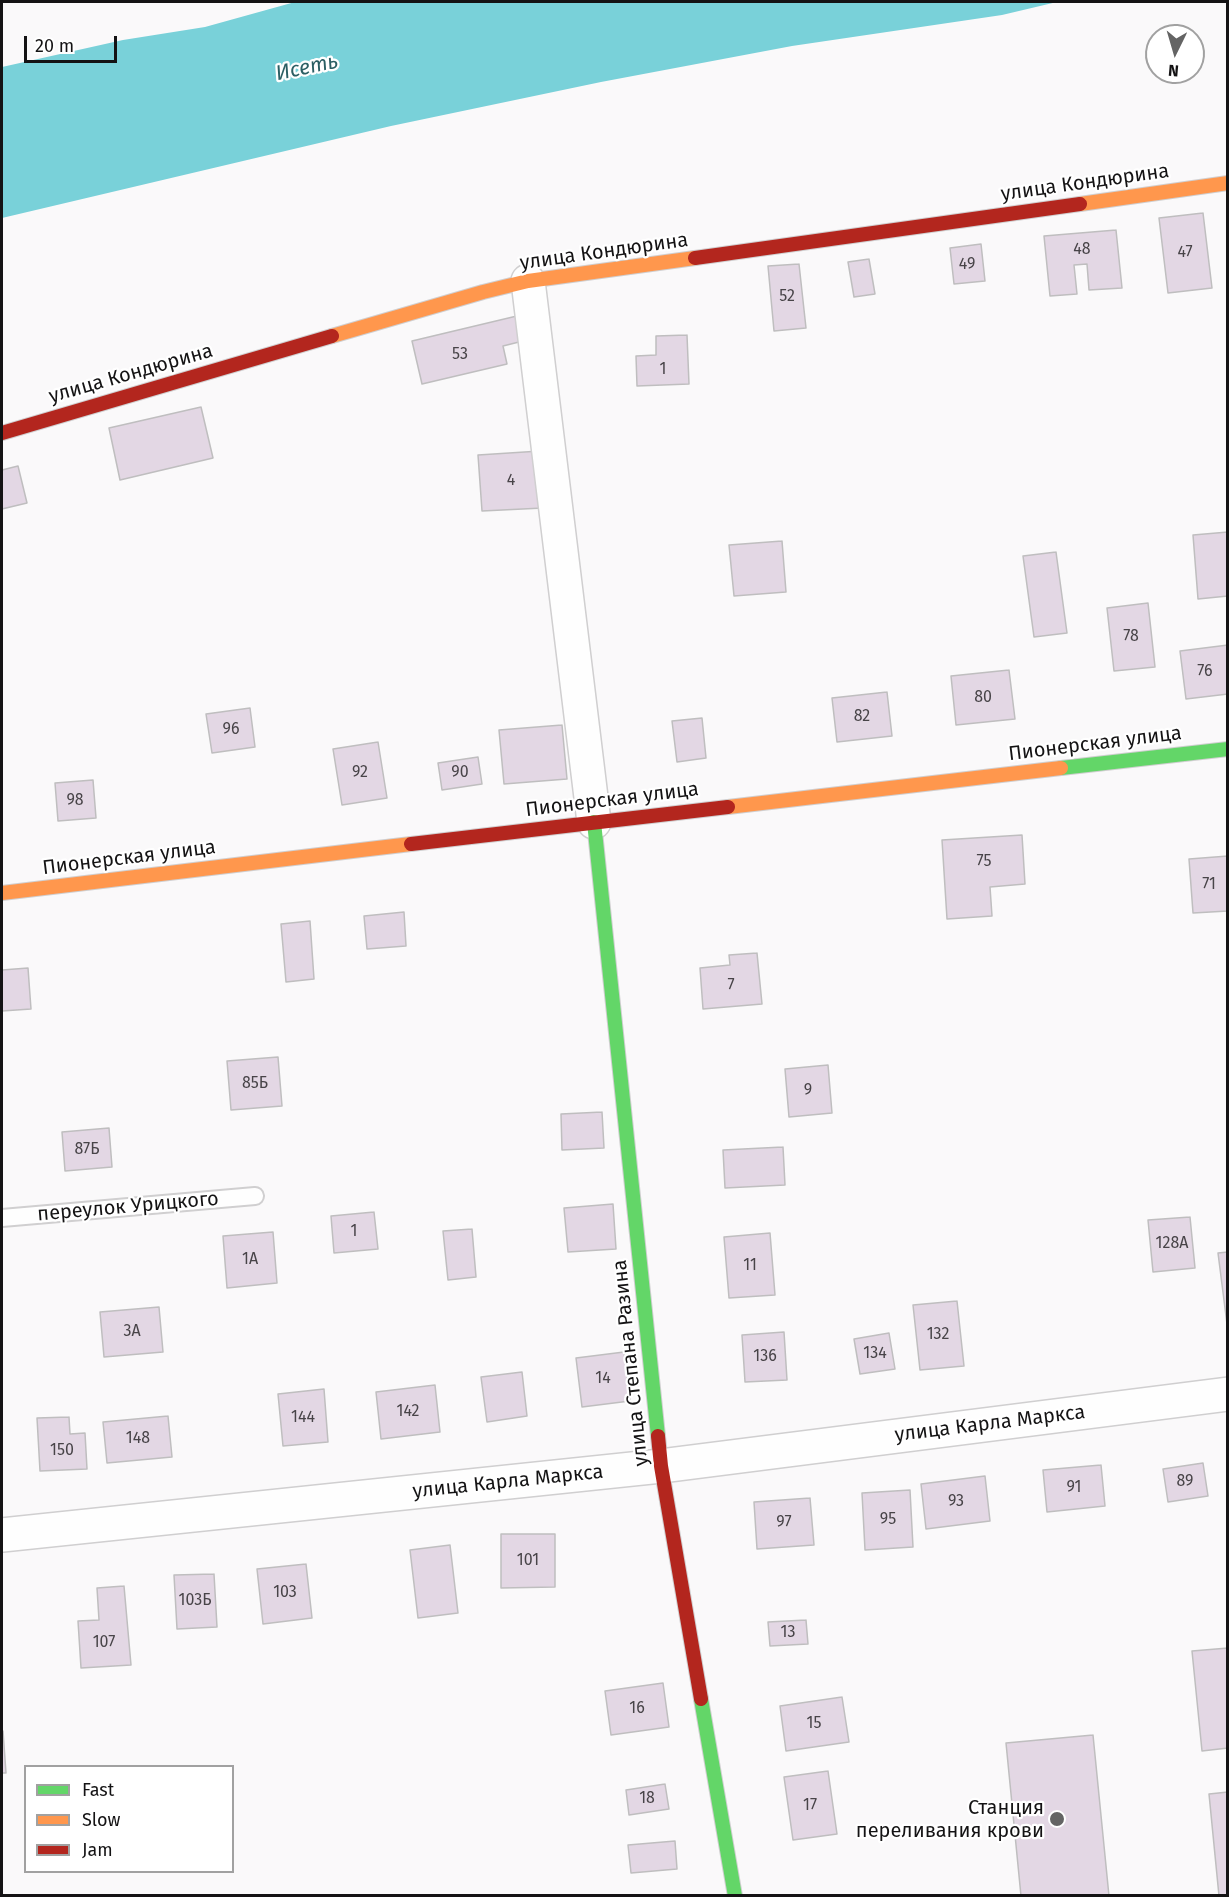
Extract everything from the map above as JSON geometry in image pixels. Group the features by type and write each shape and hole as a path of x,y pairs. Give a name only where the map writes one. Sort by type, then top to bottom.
{"main road":[{"name":"улица Кондюрина","path":"2,433 483,292 528,281 1227,183"},
{"name":"Пионерская улица","path":"2,893 1227,749"},
{"name":"улица Степана Разина","path":"594,822 661,1466 735,1896"}],"street":[{"path":"528,281 594,822"},
{"name":"улица Карла Маркса","path":"2,1534 661,1466 1227,1394"}],"lane":[{"name":"переулок Урицкого","path":"2,1218 255,1196"}],"water":[{"name":"Исеть","path":"295,2 1057,2 1002,15 792,46 601,82 391,126 2,218 2,67 123,40 205,27"}],"building":[{"path":"1203,213 1212,288 1168,293 1159,218"},
{"path":"1116,230 1122,288 1089,290 1087,264 1074,265 1077,294 1050,296 1044,236"},
{"path":"981,244 985,281 954,284 950,248"},
{"path":"869,259 875,294 854,297 848,262"},
{"path":"799,264 806,328 774,331 768,266"},
{"path":"521,315 527,340 503,346 507,364 422,384 412,341"},
{"path":"687,335 689,384 637,386 636,356 656,355 656,336"},
{"path":"201,407 213,458 120,480 109,428"},
{"path":"540,451 543,508 482,511 478,455"},
{"path":"18,466 27,503 2,509 2,470"},
{"path":"1228,532 1228,596 1198,599 1193,535"},
{"path":"782,541 786,592 734,596 729,545"},
{"path":"1056,552 1067,633 1034,637 1023,556"},
{"path":"1148,603 1155,667 1114,671 1107,608"},
{"path":"1228,645 1228,694 1186,699 1180,651"},
{"path":"1009,670 1015,719 956,725 951,676"},
{"path":"887,692 892,736 837,742 832,698"},
{"path":"250,708 255,747 212,753 206,714"},
{"path":"702,718 706,758 677,762 672,721"},
{"path":"562,725 567,779 504,784 499,730"},
{"path":"378,742 387,798 342,805 333,749"},
{"path":"478,757 482,784 442,790 438,763"},
{"path":"93,780 96,818 58,821 55,783"},
{"path":"1022,835 1025,884 990,887 992,916 947,919 942,840"},
{"path":"1228,856 1228,911 1193,913 1189,859"},
{"path":"404,912 406,946 367,949 364,916"},
{"path":"310,921 314,979 286,982 281,924"},
{"path":"757,953 762,1004 703,1009 700,968 730,965 729,955"},
{"path":"28,968 31,1009 2,1011 2,970"},
{"path":"278,1057 282,1106 231,1110 227,1061"},
{"path":"828,1065 832,1113 789,1117 785,1069"},
{"path":"602,1112 604,1148 562,1150 561,1114"},
{"path":"109,1128 112,1167 65,1171 62,1132"},
{"path":"783,1147 785,1185 725,1188 723,1150"},
{"path":"613,1204 616,1249 568,1252 564,1208"},
{"path":"374,1212 378,1249 334,1253 331,1216"},
{"path":"1190,1217 1195,1268 1153,1272 1148,1220"},
{"path":"472,1229 476,1277 448,1280 443,1231"},
{"path":"273,1232 277,1283 227,1288 223,1236"},
{"path":"770,1233 775,1295 729,1298 724,1237"},
{"path":"1228,1252 1228,1332 1218,1253"},
{"path":"957,1301 964,1366 920,1370 913,1305"},
{"path":"159,1307 163,1352 104,1357 100,1312"},
{"path":"784,1332 787,1380 745,1382 742,1335"},
{"path":"889,1333 895,1369 860,1374 854,1339"},
{"path":"624,1352 630,1401 582,1407 576,1358"},
{"path":"522,1372 527,1416 487,1422 481,1377"},
{"path":"435,1385 440,1432 381,1439 376,1392"},
{"path":"324,1389 328,1442 283,1446 278,1394"},
{"path":"168,1416 172,1457 107,1463 103,1422"},
{"path":"69,1417 70,1434 85,1433 87,1469 40,1471 37,1418"},
{"path":"1203,1463 1208,1496 1168,1502 1163,1469"},
{"path":"1101,1465 1105,1506 1047,1512 1043,1470"},
{"path":"985,1476 990,1521 926,1529 921,1484"},
{"path":"910,1490 913,1547 865,1550 862,1493"},
{"path":"810,1498 814,1545 757,1549 754,1502"},
{"path":"501,1534 555,1534 555,1587 501,1588"},
{"path":"450,1545 458,1613 418,1618 410,1550"},
{"path":"306,1564 312,1618 263,1624 257,1569"},
{"path":"214,1574 217,1627 177,1629 174,1575"},
{"path":"124,1586 131,1665 81,1668 78,1621 99,1620 97,1588"},
{"path":"806,1620 808,1644 770,1646 768,1622"},
{"path":"1228,1648 1228,1748 1202,1751 1192,1651"},
{"path":"663,1683 669,1727 611,1735 605,1691"},
{"path":"842,1697 849,1742 786,1751 780,1706"},
{"path":"3,1731 6,1773 2,1773"},
{"name":"Станция переливания крови","path":"1093,1735 1109,1896 1021,1896 1006,1743"},
{"path":"828,1771 837,1834 793,1840 784,1777"},
{"path":"665,1784 669,1809 629,1815 626,1790"},
{"path":"1228,1792 1228,1896 1219,1896 1209,1794"},
{"path":"675,1841 677,1869 631,1873 628,1845"}],"traffic: fast":[{"path":"1061,768 1228,749"},
{"path":"594,822 658,1436"},
{"path":"701,1699 735,1896"}],"traffic: slow":[{"path":"1080,204 1228,183"},
{"path":"332,336 528,281 695,258"},
{"path":"728,807 1061,768"},
{"path":"2,893 411,844"}],"traffic: jam":[{"path":"695,258 1080,204"},
{"path":"2,433 332,336"},
{"path":"411,844 728,807"},
{"path":"658,1436 661,1466 701,1699"}],"place":[{"name":"Станция переливания крови","path":"1057,1819"}]}
